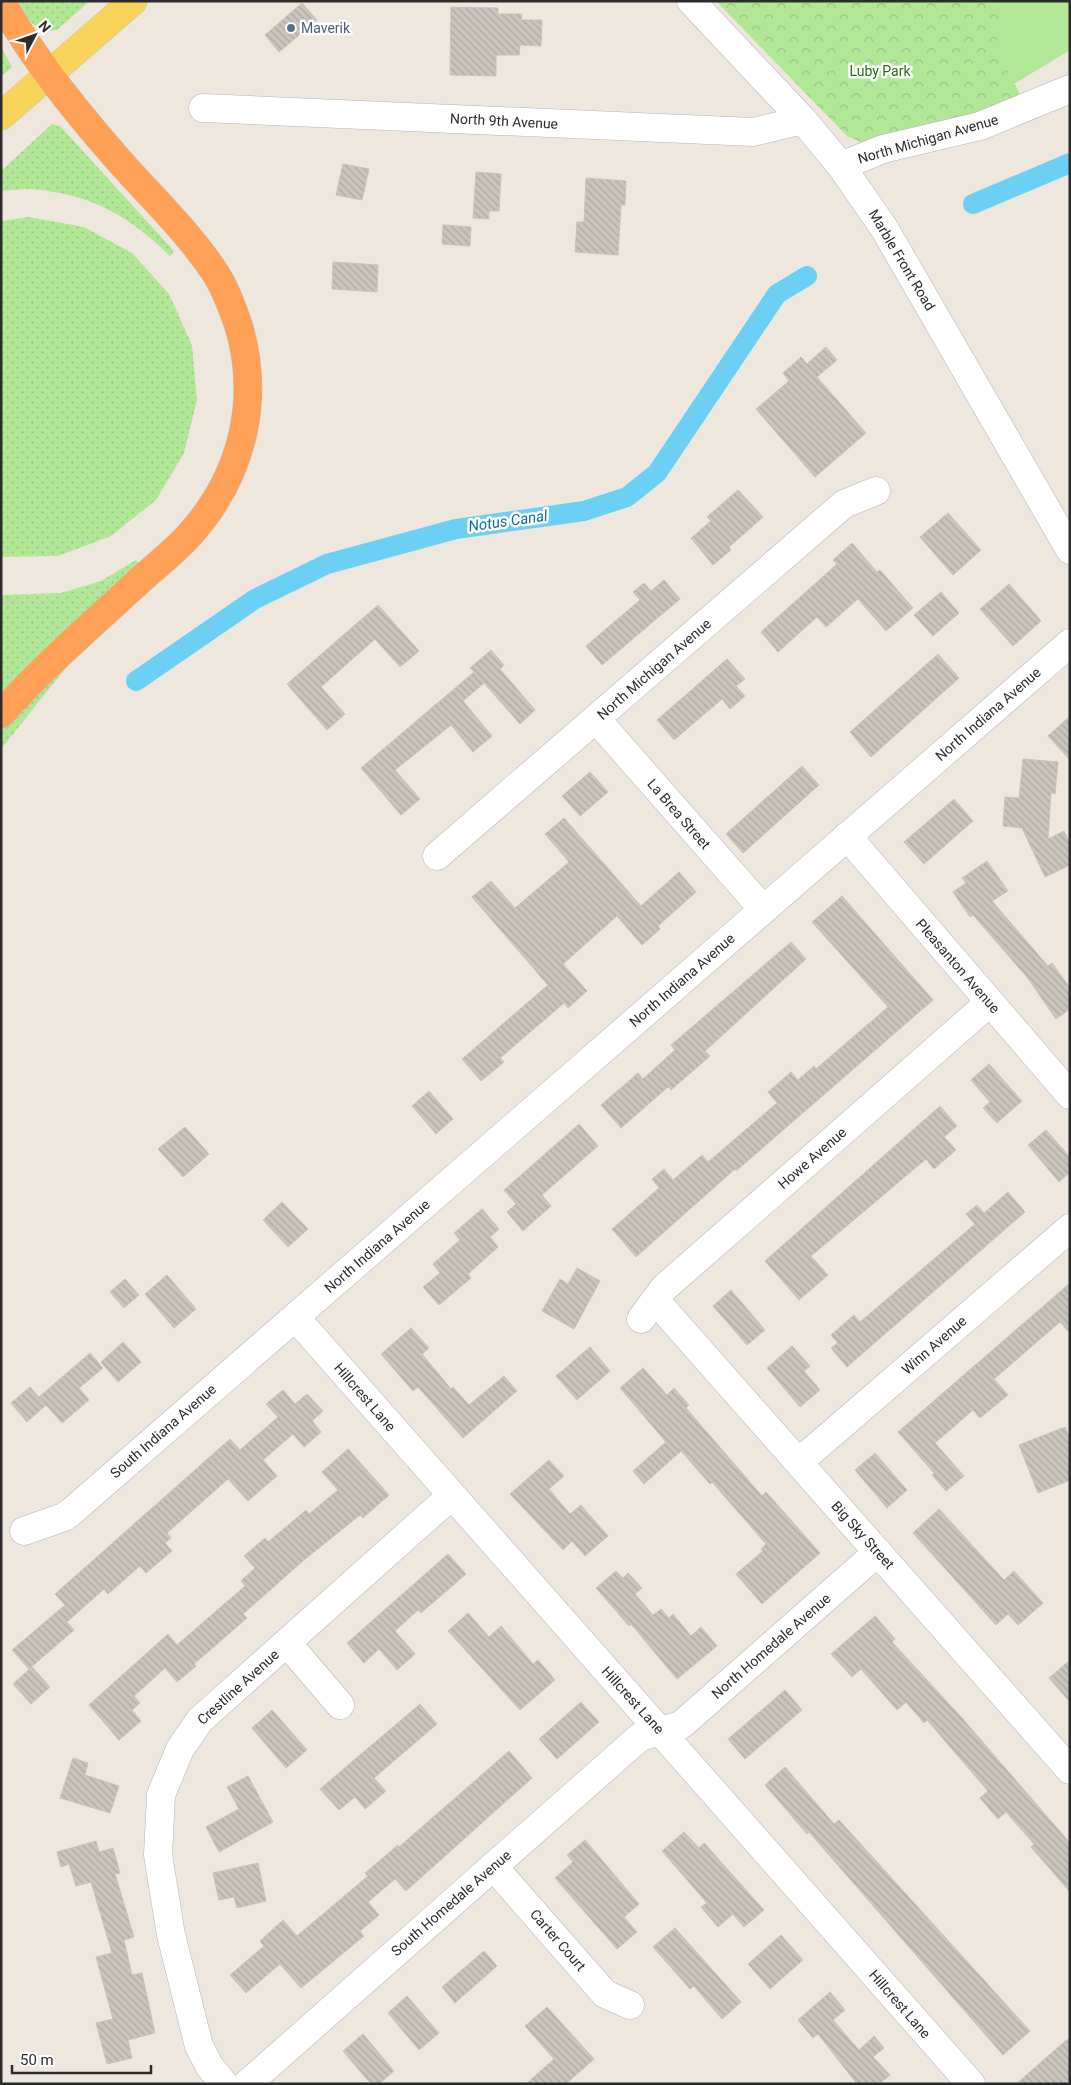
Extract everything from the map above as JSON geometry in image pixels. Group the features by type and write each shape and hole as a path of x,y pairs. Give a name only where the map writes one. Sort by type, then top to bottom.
{"highway":[{"path":"1,1 49,76 114,156 194,244 216,273 233,309 245,346 249,389 248,415 237,458 223,490 192,533 37,675 1,714"}],"main road":[{"path":"1,116 134,1"}],"street":[{"name":"Marble Front Road","path":"691,1 803,120 841,166 913,273 1070,550"},
{"name":"North Michigan Avenue","path":"841,166 883,149 980,126 1070,89"},
{"name":"North 9th Avenue","path":"203,108 753,132 803,120"},
{"name":"North Michigan Avenue","path":"437,856 844,504 876,490"},
{"name":"North Indiana Avenue","path":"295,1316 1070,643"},
{"name":"La Brea Street","path":"596,719 763,909"},
{"name":"Pleasanton Avenue","path":"847,836 1070,1095"},
{"name":"Howe Avenue","path":"648,1310 664,1288 990,1003"},
{"name":"Winn Avenue","path":"799,1462 1070,1228"},
{"name":"Big Sky Street","path":"648,1310 799,1462 1068,1765"},
{"name":"Hillcrest Lane","path":"295,1316 451,1496 660,1731 960,2080"},
{"name":"South Indiana Avenue","path":"24,1531 64,1517 295,1316"},
{"name":"Crestline Avenue","path":"224,2084 210,2067 199,2046 170,1935 158,1855 161,1795 180,1749 200,1720 451,1496"},
{"name":"North Homedale Avenue","path":"660,1731 681,1725 878,1552"},
{"path":"287,1644 340,1705"},
{"name":"South Homedale Avenue","path":"247,2084 640,1737 660,1731"},
{"name":"Carter Court","path":"493,1866 605,1994 630,2005"}],"green space":[{"path":"16,1 90,1 57,30 41,31 24,16"},
{"name":"Luby Park","path":"716,1 1070,1 1070,50 1014,83 1023,100 994,112 863,143 847,136"},
{"path":"999,1 1070,1 1070,50 1014,84 997,50"},
{"path":"1,47 12,67 1,77"},
{"path":"52,124 60,126 174,251 170,256 126,220 95,204 60,193 40,190 1,191 1,171"},
{"path":"29,217 84,227 132,253 169,294 192,345 197,400 184,453 156,500 111,536 58,556 1,557 1,221"},
{"path":"136,560 144,570 1,749 1,595 61,593 101,581"}],"building":[{"name":"Maverik","path":"302,3 317,20 279,52 265,35"},
{"path":"451,7 498,8 498,14 522,14 521,20 542,20 541,46 520,45 519,55 496,55 496,76 450,75"},
{"path":"343,164 369,169 362,200 336,195"},
{"path":"476,172 501,174 499,211 489,211 489,219 473,218"},
{"path":"586,178 626,181 625,205 621,205 618,255 575,252 577,222 584,222"},
{"path":"443,225 471,227 470,246 442,244"},
{"path":"333,262 378,265 377,292 332,289"},
{"path":"826,347 837,360 817,377 866,433 815,477 756,409 789,381 783,373 801,357 807,364"},
{"path":"738,490 763,517 729,547 731,550 713,565 691,538 711,521 707,517"},
{"path":"948,513 981,550 953,575 920,537"},
{"path":"852,543 877,572 880,570 913,608 886,631 858,599 826,627 817,617 778,652 761,632 837,564 833,560"},
{"path":"664,580 680,599 602,665 586,646 640,600 633,592 644,583 651,591"},
{"path":"1009,584 1041,621 1013,646 980,609"},
{"path":"941,592 959,613 933,636 914,615"},
{"path":"378,605 419,651 400,667 375,639 321,687 345,714 327,730 287,684"},
{"path":"491,650 504,665 500,669 535,710 520,724 484,683 463,701 492,736 473,752 451,725 395,770 420,799 401,815 361,768 474,672 470,668"},
{"path":"938,654 959,678 871,757 850,732"},
{"path":"727,659 745,679 736,686 745,696 730,709 722,699 674,740 657,720"},
{"path":"1070,716 1070,760 1048,736"},
{"path":"1023,759 1058,762 1055,794 1051,793 1048,839 1064,831 1070,844 1070,865 1045,877 1022,828 1003,826 1005,797 1019,798"},
{"path":"802,766 819,785 743,853 726,834"},
{"path":"590,772 608,792 580,816 562,796"},
{"path":"954,799 973,821 924,864 904,842"},
{"path":"564,818 641,906 679,872 696,892 658,926 660,929 642,945 617,916 563,964 587,991 568,1008 564,1003 500,1058 504,1062 481,1081 462,1059 548,985 472,897 491,881 515,908 569,862 545,834"},
{"path":"987,861 1008,891 992,901 1048,966 1052,963 1070,988 1070,1009 1056,1019 1027,977 973,915 970,917 953,892 966,883 962,878"},
{"path":"842,896 933,1000 736,1171 735,1169 636,1257 612,1229 659,1188 652,1179 664,1169 673,1180 702,1155 708,1162 777,1103 768,1092 791,1072 798,1080 814,1066 816,1069 888,1007 812,922"},
{"path":"791,942 806,959 705,1051 710,1056 671,1090 668,1087 621,1128 601,1105 638,1073 643,1079 675,1050 671,1045"},
{"path":"989,1064 1022,1101 997,1123 983,1108 990,1102 971,1080"},
{"path":"429,1091 453,1119 436,1134 412,1106"},
{"path":"940,1106 957,1126 944,1137 956,1150 934,1169 926,1159 811,1256 828,1275 799,1300 765,1261"},
{"path":"579,1124 598,1146 542,1195 551,1206 523,1231 507,1212 516,1204 504,1190"},
{"path":"185,1127 209,1154 183,1177 158,1149"},
{"path":"1046,1130 1070,1157 1070,1172 1059,1182 1028,1145"},
{"path":"1008,1192 1025,1212 847,1367 831,1348 838,1343 831,1335 854,1315 860,1322 975,1224 966,1214 977,1205 984,1213"},
{"path":"282,1202 308,1229 288,1247 263,1220"},
{"path":"482,1209 499,1229 490,1237 498,1247 468,1274 471,1278 439,1305 423,1287 440,1273 433,1264 460,1240 454,1233"},
{"path":"577,1268 600,1281 574,1329 542,1311 560,1279 568,1284"},
{"path":"167,1275 196,1309 174,1328 145,1294"},
{"path":"125,1279 139,1295 124,1308 110,1292"},
{"path":"1070,1283 1070,1333 1060,1322 994,1379 1008,1395 980,1418 973,1410 935,1443 964,1476 946,1491 932,1475 934,1473 898,1432"},
{"path":"731,1290 765,1330 747,1345 713,1306"},
{"path":"411,1328 429,1348 422,1354 451,1389 453,1387 469,1405 504,1376 517,1391 463,1438 418,1387 413,1391 381,1354"},
{"path":"123,1342 141,1362 118,1382 101,1362"},
{"path":"792,1346 810,1366 804,1371 820,1390 800,1407 767,1368"},
{"path":"590,1347 610,1371 577,1400 556,1376"},
{"path":"90,1353 103,1368 79,1388 89,1400 62,1423 39,1397"},
{"path":"643,1368 667,1395 674,1388 689,1405 686,1408 762,1496 766,1492 820,1553 762,1604 736,1574 763,1551 761,1549 766,1544 712,1482 710,1484 681,1451 644,1484 633,1471 666,1442 620,1388"},
{"path":"30,1387 46,1405 27,1422 11,1403"},
{"path":"283,1390 295,1404 307,1394 323,1411 312,1421 321,1432 304,1447 293,1434 263,1460 277,1476 248,1501 228,1479 167,1533 171,1538 165,1543 172,1551 146,1573 140,1566 108,1594 104,1589 67,1622 74,1630 29,1669 12,1650 65,1605 55,1594 230,1439 240,1450 278,1417 266,1404"},
{"path":"1065,1427 1070,1439 1070,1480 1038,1493 1019,1445"},
{"path":"348,1449 389,1495 363,1518 360,1515 304,1560 243,1614 247,1618 194,1664 196,1666 177,1682 165,1668 134,1696 140,1703 132,1710 141,1721 119,1740 89,1705 168,1634 177,1645 245,1586 241,1581 255,1568 244,1556 265,1538 268,1542 306,1510 309,1514 338,1490 322,1472"},
{"path":"875,1453 907,1490 887,1508 855,1470"},
{"path":"549,1460 564,1476 549,1489 570,1514 581,1505 608,1536 585,1556 572,1541 563,1550 510,1494"},
{"path":"939,1509 1004,1580 1014,1571 1043,1603 1018,1625 1008,1614 996,1625 913,1533"},
{"path":"448,1554 466,1574 421,1613 418,1610 395,1631 415,1654 397,1670 379,1649 364,1663 347,1643"},
{"path":"616,1571 623,1578 628,1573 642,1588 635,1594 653,1615 661,1609 669,1618 673,1614 691,1636 701,1627 717,1646 677,1679 631,1624 629,1626 596,1588"},
{"path":"468,1613 489,1637 501,1626 533,1664 538,1660 555,1680 520,1710 448,1631"},
{"path":"875,1616 895,1639 892,1642 962,1718 1070,1843 1070,1892 1031,1847 1034,1844 1006,1812 998,1819 980,1798 988,1791 927,1720 924,1723 906,1702 897,1710 861,1669 852,1677 831,1654"},
{"path":"1070,1660 1070,1702 1049,1678"},
{"path":"32,1667 50,1687 31,1704 13,1684"},
{"path":"785,1690 802,1710 745,1759 728,1739"},
{"path":"581,1702 599,1722 557,1759 539,1739"},
{"path":"420,1704 437,1724 374,1778 386,1791 365,1809 355,1797 339,1810 320,1789"},
{"path":"272,1710 307,1750 286,1768 252,1728"},
{"path":"509,1751 532,1778 406,1891 395,1879 368,1902 379,1915 360,1931 364,1936 301,1988 280,1964 246,1993 230,1975 264,1946 260,1941 283,1920 297,1936 368,1876 365,1873 398,1845 399,1847"},
{"path":"73,1758 88,1763 85,1775 119,1786 110,1813 60,1798"},
{"path":"785,1767 834,1824 839,1820 1030,2031 1003,2055 809,1832 807,1834 765,1785"},
{"path":"248,1776 273,1822 219,1852 206,1827 239,1809 227,1787"},
{"path":"684,1832 699,1848 704,1843 764,1910 744,1927 733,1914 718,1927 701,1907 707,1903 662,1851"},
{"path":"585,1840 639,1904 624,1917 637,1932 617,1949 555,1878 573,1862 567,1855"},
{"path":"96,1841 99,1852 113,1848 120,1873 115,1874 134,1937 124,1940 132,1975 142,1973 155,2033 128,2040 132,2058 107,2064 96,2023 113,2019 96,1957 112,1953 91,1882 76,1886 69,1864 61,1867 57,1852"},
{"path":"258,1863 266,1901 237,1908 234,1897 219,1900 213,1873"},
{"path":"675,1928 741,2002 722,2019 694,1986 690,1989 653,1947"},
{"path":"781,1935 803,1960 770,1989 748,1964"},
{"path":"484,1951 497,1966 455,2003 442,1987"},
{"path":"830,1992 845,2010 833,2020 859,2050 874,2036 884,2048 873,2057 890,2075 879,2084 857,2084 818,2034 813,2038 798,2020"},
{"path":"407,1996 439,2033 419,2050 388,2013"},
{"path":"547,2007 594,2059 566,2084 526,2084 554,2059 525,2026"},
{"path":"363,2034 394,2071 379,2084 371,2084 343,2051"},
{"path":"1070,2037 1070,2079 1065,2084 1016,2084"}],"waterway":[{"name":"Notus Canal","path":"973,204 1070,163"},
{"name":"Notus Canal","path":"136,681 255,599 327,564 456,529 584,511 627,497 657,473 777,294 807,276"}],"place":[{"name":"Maverik","path":"291,28"}]}
